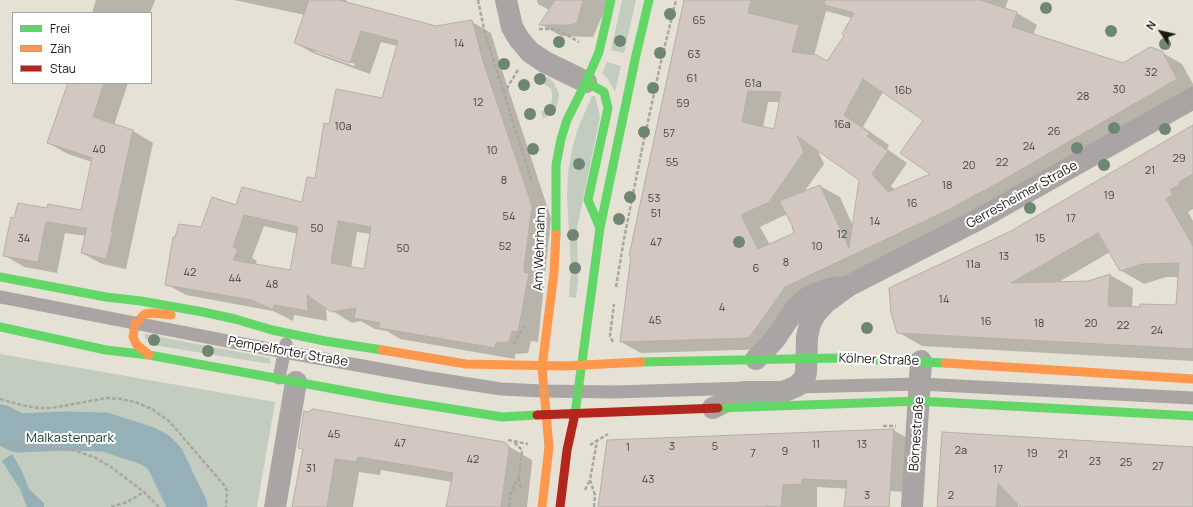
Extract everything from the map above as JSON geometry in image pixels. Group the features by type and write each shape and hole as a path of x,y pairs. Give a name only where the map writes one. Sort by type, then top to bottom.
{"main road":[{"name":"Am Wehrhahn","path":"542,507 549,448 542,366 554,273 556,242 554,188 556,165 561,139 567,120 599,52 611,0"},
{"path":"560,507 567,450 575,413 600,228 649,0"},
{"path":"586,82 604,92 608,108 588,200 600,228"},
{"name":"Pempelforter Straße","path":"0,277 106,297 141,301 203,312 235,319 272,330 325,341 466,364 564,366"},
{"path":"149,355 136,344 133,337 135,324 144,314 153,313 238,328 272,330"},
{"name":"Pempelforter Straße","path":"0,327 106,350 149,355 490,416 502,417 575,413"},
{"name":"Kölner Straße","path":"564,366 806,358 921,361 1193,379"},
{"path":"575,413 713,408 919,393 1193,416"}],"street":[{"path":"506,0 512,26 519,39 530,52 545,62 586,82"},
{"name":"Gerresheimer Straße","path":"797,386 804,379 806,373 807,337 810,324 815,314 826,302 848,286 981,218 1193,98"},
{"name":"Gerresheimer Straße","path":"756,359 775,339 788,318 802,302 810,296 828,289 848,286"},
{"name":"Börnestraße","path":"912,507 921,361"},
{"path":"275,507 288,380"},
{"path":"713,408 744,392 783,392 797,386"}],"lane":[{"name":"Pempelforter Straße","path":"0,297 284,352 501,389 577,392 797,386 919,393 1193,398"},
{"path":"288,333 284,352 288,380"}],"path":[{"name":"Am Wehrhahn","path":"478,0 485,34 512,123 534,188"},
{"path":"616,289 624,238 642,149 676,0"},
{"path":"504,93 544,29"},
{"path":"535,30 556,29 581,43"},
{"path":"610,336 615,296"},
{"path":"509,346 515,343 524,326 525,320"},
{"path":"0,398 21,405 38,408 52,408 106,398 121,399 135,402 152,409 169,421 224,485 226,491 226,507"},
{"path":"594,507 595,495 590,480 597,440 606,429"},
{"path":"508,436 522,450 519,477 522,493"},
{"path":"0,443 10,446 57,448 76,451 94,457 111,467 144,492 159,507"},
{"path":"509,507 511,492 519,477"},
{"path":"111,507 127,502 144,492"}],"green space":[{"path":"622,0 636,0 624,53 611,50"},
{"path":"607,62 621,66 615,92 608,79 602,73"},
{"path":"539,75 549,78 554,83 559,94 557,106 554,112 543,119 541,112 550,106 552,101 552,93 551,89 544,84 540,82 536,83 534,76"},
{"path":"592,96 595,96 600,117 577,228 578,281 576,298 569,297 571,268 567,197 568,173 572,149 578,128"},
{"path":"145,334 270,358 270,364 153,345 145,338"},
{"name":"Malkastenpark","path":"0,354 275,402 257,507 0,507"}],"water":[{"path":"12,454 21,469 29,489 44,503 44,507 27,507 20,489 2,461"}],"building":[{"path":"309,0 339,0 436,26 472,20 483,61 532,206 524,268 524,272 529,273 518,332 512,331 509,342 496,343 495,348 379,328 380,323 354,318 356,308 331,312 307,295 308,311 274,305 273,310 252,300 165,285 173,237 175,237 179,224 201,227 212,197 236,205 242,187 302,202 307,177 315,178 324,123 329,124 336,89 382,98 398,41 361,31 350,63 294,43","holes":["244,215 298,227 290,270 233,260 238,249 233,247","338,221 371,227 364,269 331,263"]},
{"path":"555,0 583,0 577,23 571,25 539,25"},
{"path":"684,0 751,0 748,13 799,25 792,52 817,55 827,61 844,36 842,34 854,13 824,5 825,0 980,0 1017,12 1012,27 1123,63 1150,47 1162,51 1177,79 996,184 946,211 785,287 749,338 620,342 631,256 629,256","holes":["863,79 923,120 900,153 930,174 888,192 872,174 888,151 867,136 870,133 844,115","748,91 781,92 774,129 742,122","797,136 859,180 849,248 820,185 779,201 793,227 794,233 758,249 741,215 769,202 804,152"]},
{"path":"68,84 104,84 93,117 133,130 106,259 81,253 87,228 46,222 38,262 3,256 11,217 14,218 18,203 47,208 48,204 81,210 92,158 47,143"},
{"path":"1193,125 1193,174 1179,182 1180,184 1170,190 1173,194 1166,199 1193,246 1193,349 897,333 891,313 889,288 1011,231","holes":["1098,233 1120,271 1142,264 1179,263 1176,305 1140,304 1140,307 1108,306 1110,274 1088,281 1011,283"]},
{"path":"313,409 504,442 508,445 509,449 501,507 446,507 453,473 358,457 356,462 335,459 327,507 292,507 303,449 298,448 304,411 308,412"},
{"path":"894,429 889,507 844,507 847,481 802,479 802,484 783,485 781,507 598,507 607,440"},
{"path":"942,432 1193,447 1193,507 1020,507 998,483 996,507 937,507"}],"waterway":[{"path":"0,424 18,433 67,431 105,432 145,445 157,451 165,459 188,507"}],"tram line":[{"path":"0,292 450,377 507,384 543,387 615,387 830,381 930,380 1193,394"},
{"path":"0,302 283,357 466,389 501,393 544,396 614,396 929,390 1016,393 1193,403"}],"traffic: fast":[{"path":"556,234 556,165 561,139 567,120 599,52 611,0"},
{"path":"575,414 600,228 649,0"},
{"path":"586,82 604,92 608,108 588,200 600,228"},
{"path":"0,277 106,297 141,301 203,312 235,319 272,330 325,341 382,350"},
{"path":"0,327 106,350 149,355 389,399 502,417 537,415"},
{"path":"641,362 837,358 945,363"},
{"path":"718,408 919,401 1193,416"}],"traffic: slow":[{"path":"542,507 549,447 542,367 554,273 556,234"},
{"path":"149,355 136,344 133,337 135,324 145,314 153,313 171,315"},
{"path":"382,350 466,364 565,366 641,362"},
{"path":"945,363 1193,379"}],"traffic: jam":[{"path":"537,415 718,408"},
{"path":"560,507 567,450 575,414"}]}
